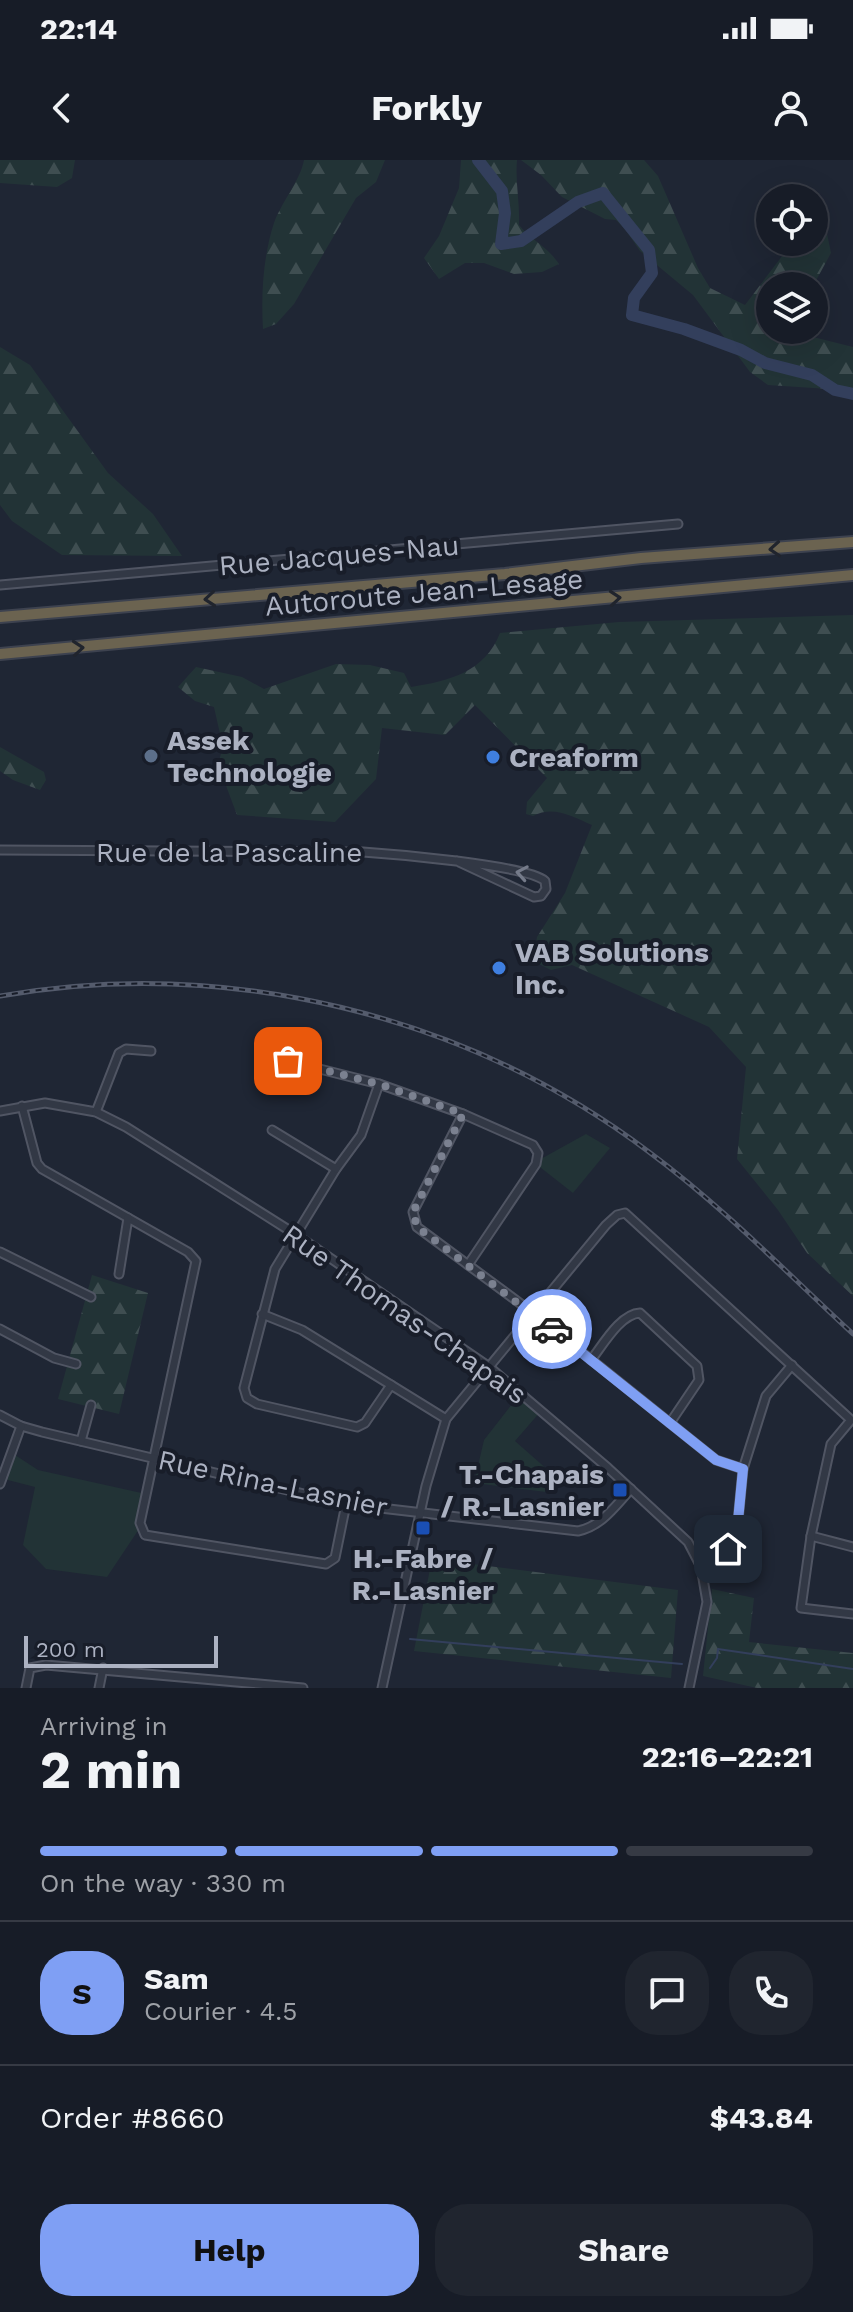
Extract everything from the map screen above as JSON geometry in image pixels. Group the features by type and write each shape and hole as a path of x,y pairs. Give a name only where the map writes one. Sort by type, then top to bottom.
{"highway":[{"name":"Autoroute Jean-Lesage","path":"0,617 505,574 641,558 853,542"},
{"name":"Autoroute Jean-Lesage","path":"0,654 853,575"}],"street":[{"name":"Rue Jacques-Nau","path":"0,585 678,524"},
{"name":"Rue de la Pascaline","path":"0,850 363,852 457,861 534,874 545,881 546,889 541,896 534,897 457,861"},
{"path":"96,1112 119,1053 126,1049 151,1051"},
{"path":"288,1061 379,1084 463,1114 533,1145 539,1160 468,1265"},
{"path":"379,1084 361,1135 336,1169 275,1269 244,1388 247,1398 257,1404 357,1427 365,1423 391,1385"},
{"name":"Rue Thomas-Chapais","path":"0,1111 45,1103 96,1112 126,1127 295,1234 488,1366 688,1542 699,1562 707,1602 689,1688"},
{"path":"22,1106 37,1163 42,1169 188,1252 196,1261 140,1523 145,1535 326,1564 335,1558 346,1504"},
{"path":"463,1114 413,1212 417,1227 533,1313 716,1460 743,1469"},
{"path":"272,1130 336,1169"},
{"path":"382,1688 420,1512 446,1419 606,1225 617,1215 625,1213 851,1420 831,1444 811,1536 801,1608 853,1614"},
{"path":"119,1274 128,1218"},
{"path":"0,1252 91,1297"},
{"path":"591,1360 624,1319 632,1313 640,1313 697,1366 699,1380 670,1423"},
{"path":"262,1314 302,1330 446,1419"},
{"path":"0,1329 54,1358 76,1364"},
{"path":"699,1562 728,1549 738,1521 743,1469 766,1396 792,1365"},
{"path":"81,1441 91,1405"},
{"name":"Rue Rina-Lasnier","path":"0,1415 21,1426 346,1504 578,1531 600,1523 631,1489"},
{"path":"0,1484 21,1426"},
{"path":"811,1536 853,1547"},
{"path":"26,1688 30,1668 46,1665 103,1668 234,1685 303,1688"},
{"path":"99,1688 103,1668"}],"green space":[{"path":"0,160 75,160 72,178 57,187 0,183"},
{"path":"304,160 385,160 376,182 356,198 294,304 276,324 263,329 262,302 270,236"},
{"path":"461,160 517,160 519,225 559,264 542,272 514,274 484,263 465,263 439,279 424,258 439,236 459,188"},
{"path":"521,160 644,160 658,176 698,268 710,288 745,305 756,290 756,344 828,344 828,341 853,347 853,400 829,389 768,385 750,372 693,295 640,251 616,220 605,219 562,197"},
{"path":"828,238 831,253 821,272 770,272 782,256 828,256"},
{"path":"0,347 30,365 108,473 153,514 182,556 62,555 12,521 0,505"},
{"path":"853,615 853,1296 807,1253 778,1210 737,1159 746,1067 709,1027 572,965 551,970 533,961 537,937 565,893 592,825 555,812 533,816 526,814 527,802 547,778 475,705 445,735 382,728 376,779 335,822 237,815 218,764 223,747 214,707 195,701 178,687 196,667 242,677 264,689 336,664 370,665 404,673 411,687 452,678 475,666 485,657 500,633 619,622"},
{"path":"0,747 44,772 46,780 40,790 13,780 0,771"},
{"path":"586,1134 610,1148 573,1193 536,1164"},
{"path":"92,1275 148,1293 119,1414 58,1399"},
{"path":"520,1394 541,1411 515,1441 557,1478 554,1493 474,1483 484,1440"},
{"path":"12,1453 38,1470 146,1494 142,1530 137,1532 107,1577 46,1569 23,1545 35,1487 4,1479"},
{"path":"432,1559 678,1590 671,1678 414,1651"},
{"path":"712,1589 754,1598 749,1642 853,1653 853,1688 757,1688 703,1676"}],"waterway":[{"path":"478,160 502,191 505,213 501,244 521,241 578,202 603,193 649,250 652,273 634,298 632,315 684,329 741,350 765,363 812,375 835,390 853,394"},
{"path":"410,1639 682,1664"},
{"path":"710,1668 717,1658 718,1649 853,1669"}],"railway":[{"path":"0,996 85,986 171,984 256,991 341,1007 423,1031 502,1064 578,1104 649,1152 728,1217 853,1334"}],"way so far":[{"path":"288,1061 379,1084 463,1114 413,1212 417,1227 552,1329"}],"place":[{"name":"Assek Technologie","path":"151,756"},
{"name":"Creaform","path":"493,757"},
{"name":"VAB Solutions Inc.","path":"499,968"},
{"name":"T.-Chapais / R.-Lasnier","path":"620,1490"},
{"name":"H.-Fabre / R.-Lasnier","path":"423,1528"}],"route":[{"path":"552,1329 716,1460 743,1469 738,1521 728,1549"}]}
